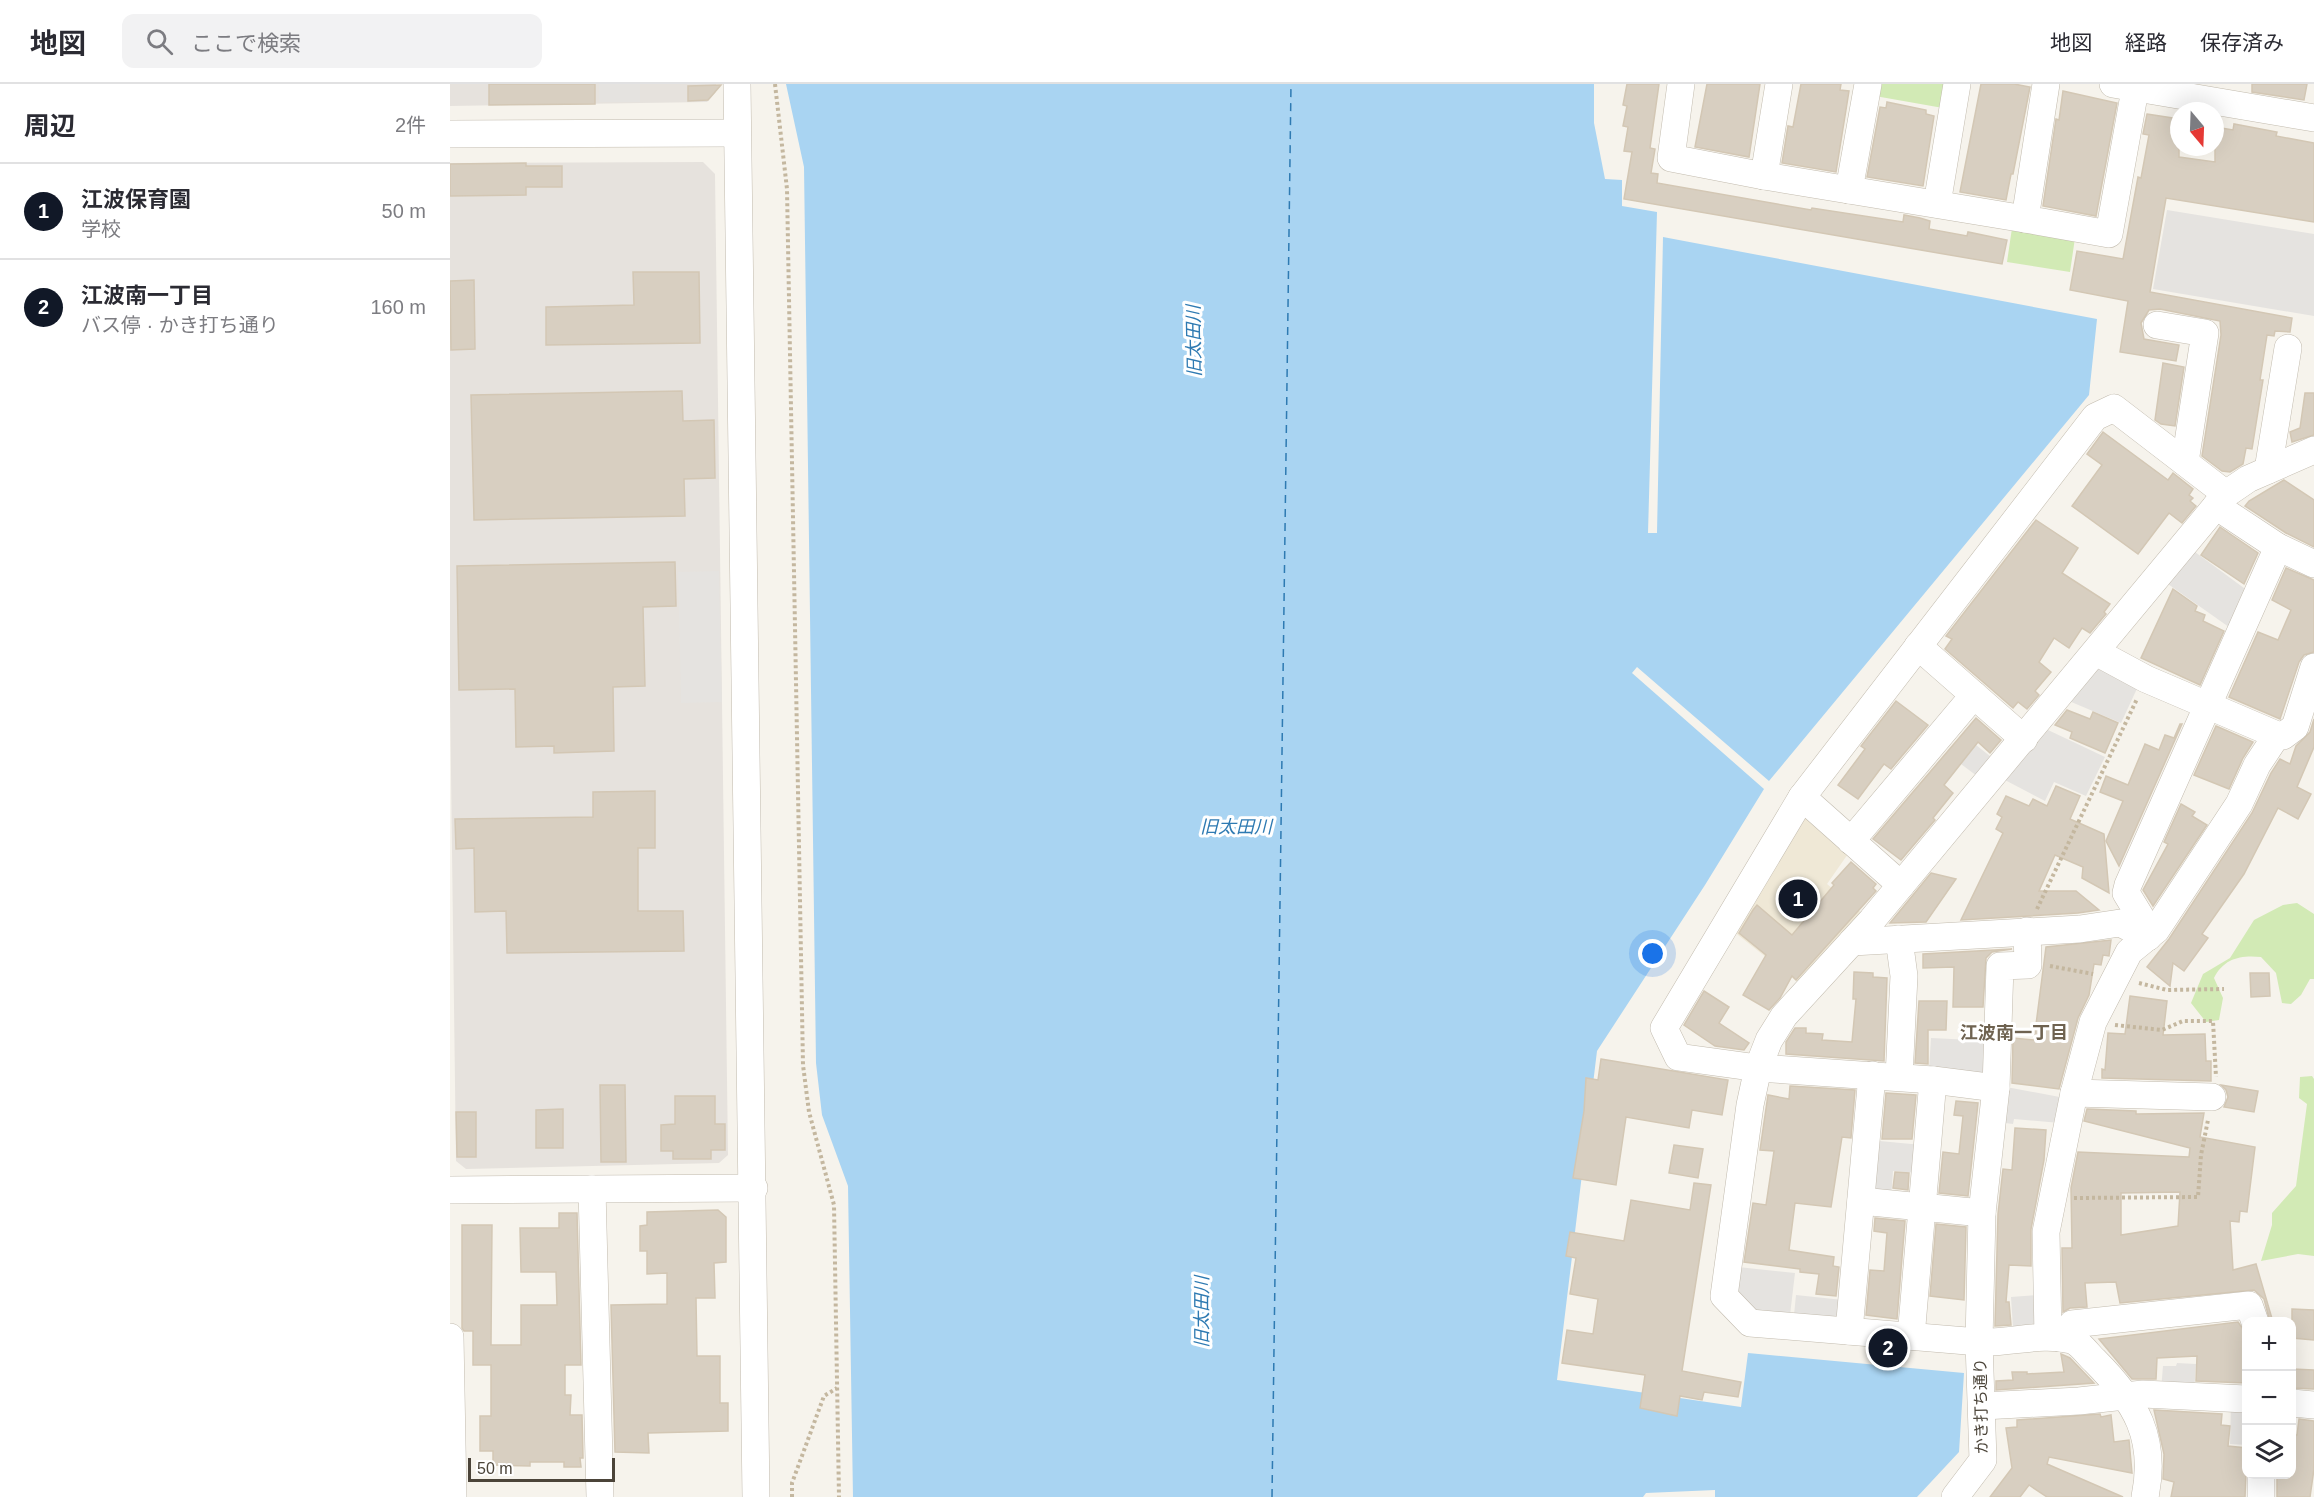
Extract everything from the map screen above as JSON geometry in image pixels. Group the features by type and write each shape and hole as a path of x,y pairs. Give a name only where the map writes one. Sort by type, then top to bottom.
{"street":[{"path":"737,84 754,1188 756,1497"},
{"path":"1681,84 1671,158 1764,176 2109,234 2128,85 2314,118"},
{"path":"1764,176 1779,84"},
{"path":"1849,190 1868,84"},
{"path":"1937,204 1957,84"},
{"path":"2025,219 2046,84"},
{"path":"450,134 737,133"},
{"path":"2157,325 2205,333 2185,462"},
{"path":"2268,470 2288,348"},
{"path":"1996,1088 1933,1080 1758,1068 1678,1057 1664,1028 1802,797 2095,417 2114,408 2185,462 2221,500 2278,547 2314,564"},
{"path":"2145,1497 2149,1476 2149,1458 2136,1412 2116,1383 2074,1341 2054,1337 1996,1343 1750,1323 1724,1296 1750,1104 1758,1068 1769,1040 1784,1016 1901,885 2221,500 2248,479 2314,450"},
{"path":"2148,937 2140,916 2126,893 2128,885 2278,547"},
{"path":"1918,646 2024,739"},
{"path":"2096,652 2146,679 2283,736 2295,727 2314,667"},
{"path":"1851,841 1974,695"},
{"path":"2054,1337 2046,1233 2074,1093 2093,1022 2129,952 2156,930 2239,804 2257,765 2277,735"},
{"path":"1802,797 1901,885"},
{"path":"1852,942 2080,929 2120,922 2148,937"},
{"path":"2027,931 2028,965"},
{"path":"1849,1331 1861,1201 1904,976 1899,939"},
{"name":"かき打ち通り","path":"1955,1497 1983,1460 1983,1406 1979,1342 1982,1213 1996,1088 2000,966 2028,965"},
{"path":"1911,1337 1933,1080"},
{"path":"2074,1093 2212,1097"},
{"path":"450,1190 754,1188"},
{"path":"592,1189 600,1497"},
{"path":"1861,1201 1982,1213"},
{"path":"2054,1337 2072,1324 2249,1305 2253,1317"},
{"path":"450,1337 452,1497 471,1497"},
{"path":"1983,1406 2079,1401 2125,1395 2242,1399"},
{"path":"2296,1403 2314,1405"},
{"path":"2261,1479 2261,1497"}],"path":[{"path":"775,84 787,189 803,1065 809,1112 834,1205 838,1497"},
{"path":"2027,931 2146,679"},
{"path":"2028,965 2116,978 2167,990 2224,989"},
{"path":"792,1497 792,1482 824,1396 837,1388"}],"shaded area":[{"path":"450,84 716,84 716,92 707,102 450,106"},
{"path":"599,84 640,84 640,102 599,102"},
{"path":"703,162 715,174 728,1155 719,1163 466,1169 456,1161 450,695 450,163"},
{"path":"2167,210 2314,234 2314,316 2153,289"},
{"path":"2195,552 2252,594 2236,632 2168,584"},
{"path":"719,571 722,702 681,703 678,572"},
{"path":"2103,662 2141,680 2121,723 2069,701"},
{"path":"2048,730 2105,757 2086,796 2054,782 2045,801 2003,779"},
{"path":"1976,745 1996,761 1981,779 1961,764"},
{"path":"1811,816 1850,851 1827,884 1864,915 1800,984 1733,931 1796,820"},
{"path":"1931,1038 1993,1041 1986,1073 1929,1070"},
{"path":"2001,1086 2065,1098 2060,1123 2014,1119 2013,1124 1997,1122"},
{"path":"1869,1140 1922,1145 1920,1173 1893,1171 1891,1199 1865,1196"},
{"path":"1738,1267 1795,1273 1790,1315 1749,1310 1735,1293"},
{"path":"1796,1295 1843,1300 1842,1319 1794,1315"},
{"path":"2039,1295 2041,1327 2013,1328 2011,1297"},
{"path":"2177,1363 2196,1364 2194,1392 2161,1390 2163,1366 2176,1366"},
{"path":"2231,1402 2242,1403 2242,1445 2230,1444"}],"green space":[{"path":"1877,84 1947,84 1943,108 1875,96"},
{"path":"2012,228 2075,238 2070,272 2007,262"},
{"path":"2297,903 2314,914 2314,979 2310,979 2301,995 2291,1004 2282,1003 2276,973 2261,957 2234,959 2223,966 2214,978 2223,998 2219,1020 2206,1022 2191,1003 2203,974 2230,958 2254,920 2283,905"},
{"path":"2312,1076 2314,1079 2314,1256 2298,1254 2261,1261 2272,1225 2272,1213 2296,1186 2307,1104 2299,1098 2300,1077"}],"water":[{"name":"旧太田川","path":"786,84 1594,84 1594,123 1605,179 1622,180 1622,206 1657,212 1648,533 1657,533 1663,237 2097,319 2089,395 1769,781 1637,667 1632,673 1764,789 1705,885 1597,1051 1557,1380 1741,1407 1748,1353 1964,1373 1959,1452 1917,1497 1715,1497 1715,1490 1646,1493 1643,1497 853,1497 848,1186 822,1115 816,1063 804,167"}],"building":[{"path":"489,84 595,84 595,104 489,105"},
{"path":"1627,84 1659,84 1650,148 1655,149 1651,173 1658,174 1657,183 1811,210 1812,208 1903,222 1904,215 1920,218 1930,221 1929,229 1967,236 1968,232 2007,240 2002,264 1624,199 1632,152 1624,151 1628,127 1623,126 1627,106 1623,105"},
{"path":"1707,84 1760,84 1749,157 1695,147"},
{"path":"1801,84 1841,84 1840,90 1849,91 1836,172 1782,163 1788,126 1793,127"},
{"path":"1981,84 2014,84 2030,87 2006,200 1960,192"},
{"path":"2252,84 2307,84 2304,100 2252,92"},
{"path":"721,85 708,100 688,101 688,86"},
{"path":"2063,91 2117,103 2096,216 2043,206 2056,119 2059,120"},
{"path":"1887,102 1926,110 1926,114 1934,116 1923,186 1867,177 1880,107 1886,108"},
{"path":"2147,114 2170,118 2170,156 2215,162 2215,156 2224,156 2224,128 2233,130 2234,124 2277,132 2276,136 2314,143 2314,222 2166,198 2150,292 2292,318 2290,332 2275,331 2274,336 2267,335 2260,380 2263,380 2252,449 2246,448 2243,464 2230,472 2222,471 2202,456 2221,335 2220,321 2160,309 2149,310 2141,323 2144,339 2179,345 2176,361 2120,352 2128,301 2070,290 2077,251 2123,259 2138,177 2141,178 2149,135 2143,134"},
{"path":"526,163 526,166 562,166 562,187 526,187 526,195 450,196 450,164"},
{"path":"633,272 699,272 700,343 546,345 546,307 634,305"},
{"path":"474,280 475,349 451,350 450,281"},
{"path":"2163,363 2184,367 2175,426 2161,424 2155,420"},
{"path":"682,391 683,421 714,420 715,478 684,479 685,516 474,520 471,395"},
{"path":"2305,393 2314,393 2314,435 2292,442 2290,432 2300,428"},
{"path":"2103,432 2168,480 2173,473 2193,489 2189,495 2193,498 2190,501 2196,506 2182,523 2169,513 2138,554 2072,506 2102,465 2087,454"},
{"path":"2284,480 2314,500 2314,547 2286,533 2245,506 2249,501"},
{"path":"2036,520 2078,548 2062,573 2110,604 2104,612 2106,614 2090,633 2082,628 2069,648 2054,638 2039,662 2051,672 2035,691 2039,695 2027,709 2018,702 2013,708 1945,649 1952,639 1946,636"},
{"path":"2220,527 2258,553 2244,584 2201,555"},
{"path":"675,562 676,606 643,607 645,686 613,687 614,751 554,753 554,746 516,747 515,689 459,690 457,566"},
{"path":"2286,568 2314,580 2314,652 2304,655 2299,662 2280,719 2229,697 2258,632 2278,640 2291,610 2272,600"},
{"path":"2173,589 2197,606 2195,611 2205,615 2203,621 2224,631 2200,685 2141,658"},
{"path":"1896,701 1928,725 1891,769 1884,764 1858,799 1838,785 1865,749 1861,746"},
{"path":"2067,710 2090,719 2093,712 2118,723 2105,753 2070,738 2072,732 2055,725"},
{"path":"1976,718 2001,740 1990,753 1978,742 1944,785 1953,793 1933,818 1935,820 1901,860 1873,839"},
{"path":"2314,719 2314,747 2297,787 2311,794 2298,819 2278,808 2244,874 2202,934 2208,938 2184,971 2173,963 2170,986 2147,967 2169,939 2252,813 2280,759 2290,764 2296,746 2310,732"},
{"path":"2182,724 2119,866 2106,841 2123,801 2100,792 2106,776 2128,785 2145,744 2159,750 2165,735 2174,738"},
{"path":"2216,726 2253,742 2229,789 2194,775"},
{"path":"2056,786 2080,796 2070,819 2104,834 2109,893 2082,878 2083,867 2055,855 2039,891 2076,891 2099,910 1961,920 2003,833 1996,829 2002,817 1997,814 2006,796 2029,806 2033,799 2047,806"},
{"path":"655,791 655,848 638,848 638,911 683,911 684,951 507,953 506,911 475,912 474,848 456,849 455,819 593,817 593,792"},
{"path":"2181,804 2195,812 2192,816 2207,825 2153,906 2143,890 2168,844 2164,842"},
{"path":"1851,862 1876,884 1873,888 1876,891 1796,980 1792,976 1780,998 1769,1010 1743,995 1766,955 1739,933 1757,905 1792,935"},
{"path":"1931,873 1956,879 1926,922 1890,923"},
{"path":"2111,940 2109,956 2103,955 2101,965 2094,964 2089,995 2078,1018 2059,1089 2012,1083 2013,1038 2034,1040 2046,947"},
{"path":"2012,949 1992,952 1986,958 1983,1007 1953,1007 1954,967 1923,968 1923,954"},
{"path":"1854,972 1873,973 1873,977 1887,978 1884,1061 1786,1054 1786,1042 1795,1028 1806,1028 1806,1033 1823,1034 1822,1040 1852,1042 1856,999 1853,999"},
{"path":"2250,973 2269,973 2270,996 2251,997"},
{"path":"1704,991 1729,1007 1719,1023 1749,1043 1744,1050 1715,1046 1684,1025"},
{"path":"2130,996 2167,1001 2163,1035 2205,1034 2206,1061 2211,1061 2211,1081 2102,1078 2102,1069 2105,1070 2108,1033 2125,1034"},
{"path":"1919,1001 1947,1001 1946,1030 1928,1030 1928,1064 1915,1063"},
{"path":"1601,1059 1728,1080 1722,1115 1692,1110 1689,1128 1626,1117 1616,1185 1573,1178 1584,1111 1586,1078 1598,1080"},
{"path":"600,1085 625,1085 626,1162 601,1162"},
{"path":"2221,1085 2258,1091 2254,1112 2224,1107 2228,1097"},
{"path":"1790,1086 1855,1090 1851,1138 1842,1137 1831,1207 1795,1203 1789,1250 1834,1257 1833,1266 1839,1267 1836,1296 1816,1294 1819,1274 1800,1272 1800,1269 1744,1262 1753,1203 1766,1205 1774,1151 1760,1150 1768,1095 1789,1099"},
{"path":"1886,1093 1916,1095 1912,1139 1882,1139"},
{"path":"675,1096 715,1096 715,1124 725,1124 725,1150 711,1150 711,1159 673,1159 673,1151 661,1151 661,1125 675,1124"},
{"path":"1956,1101 1978,1103 1968,1196 1939,1193 1943,1152 1959,1154 1963,1116 1954,1115"},
{"path":"563,1109 563,1148 536,1148 536,1110"},
{"path":"2087,1109 2136,1111 2136,1114 2204,1113 2200,1137 2255,1147 2247,1212 2240,1211 2239,1222 2230,1221 2233,1270 2256,1264 2272,1317 2269,1317 2264,1299 2254,1290 2120,1303 2116,1282 2085,1283 2087,1307 2070,1308 2063,1312 2062,1248 2072,1248 2071,1188 2078,1152 2189,1157 2190,1148 2084,1121","holes":["2180,1192 2178,1226 2121,1235 2121,1193"]},
{"path":"456,1112 476,1112 476,1157 457,1157"},
{"path":"2015,1128 2046,1130 2044,1160 2031,1229 2031,1266 2009,1265 2006,1302 2009,1302 2011,1325 1995,1326 1998,1214 2003,1169 2012,1170"},
{"path":"1674,1145 1703,1149 1698,1178 1669,1173"},
{"path":"1895,1172 1909,1173 1908,1190 1893,1188"},
{"path":"1694,1183 1711,1185 1682,1371 1741,1382 1738,1397 1704,1392 1702,1400 1680,1396 1677,1416 1640,1408 1645,1375 1562,1363 1567,1330 1593,1334 1598,1299 1570,1294 1576,1258 1566,1256 1570,1232 1624,1241 1631,1200 1690,1210"},
{"path":"718,1210 726,1217 726,1262 714,1263 715,1298 696,1298 697,1356 720,1356 720,1403 728,1403 728,1431 648,1433 649,1453 615,1452 611,1305 667,1304 667,1273 647,1274 647,1251 640,1251 640,1226 647,1225 647,1212"},
{"path":"559,1213 577,1213 581,1365 565,1365 565,1395 571,1395 570,1415 582,1415 583,1458 580,1458 581,1467 564,1467 564,1462 530,1462 530,1466 493,1465 493,1451 480,1451 480,1416 491,1416 491,1365 473,1365 473,1331 464,1331 462,1328 462,1225 492,1225 491,1345 521,1345 521,1305 557,1305 556,1272 521,1272 520,1228 559,1228"},
{"path":"1875,1218 1905,1221 1897,1319 1866,1315 1870,1270 1884,1271 1887,1233 1874,1231"},
{"path":"1936,1224 1966,1227 1964,1300 1930,1296"},
{"path":"2292,1309 2314,1310 2314,1340 2296,1338 2296,1317 2292,1317"},
{"path":"2238,1322 2242,1328 2242,1383 2196,1381 2197,1356 2157,1358 2156,1379 2132,1379 2099,1339"},
{"path":"2061,1354 2070,1358 2094,1383 1996,1390 1996,1381 2013,1380 2012,1372 2027,1372 2027,1374 2064,1372"},
{"path":"2296,1369 2314,1370 2314,1389 2296,1388"},
{"path":"2154,1410 2222,1414 2221,1425 2230,1426 2228,1446 2242,1447 2242,1479 2246,1479 2245,1497 2171,1497 2174,1482 2163,1479 2164,1454"},
{"path":"2100,1414 2101,1417 2111,1415 2114,1442 2129,1440 2132,1473 2049,1457 2047,1464 2123,1497 2047,1497 2029,1485 2020,1497 1990,1497 2012,1468 2006,1428 2017,1427 2017,1420"},
{"path":"2299,1419 2314,1421 2314,1469 2310,1497 2277,1497 2277,1479 2296,1479"}],"ferry route":[{"path":"1272,1497 1291,84"}],"place":[{"name":"江波保育園","path":"1798,899"},
{"name":"江波南一丁目","path":"1888,1348"}],"district":[{"name":"江波南一丁目","path":"2014,1033"}]}
